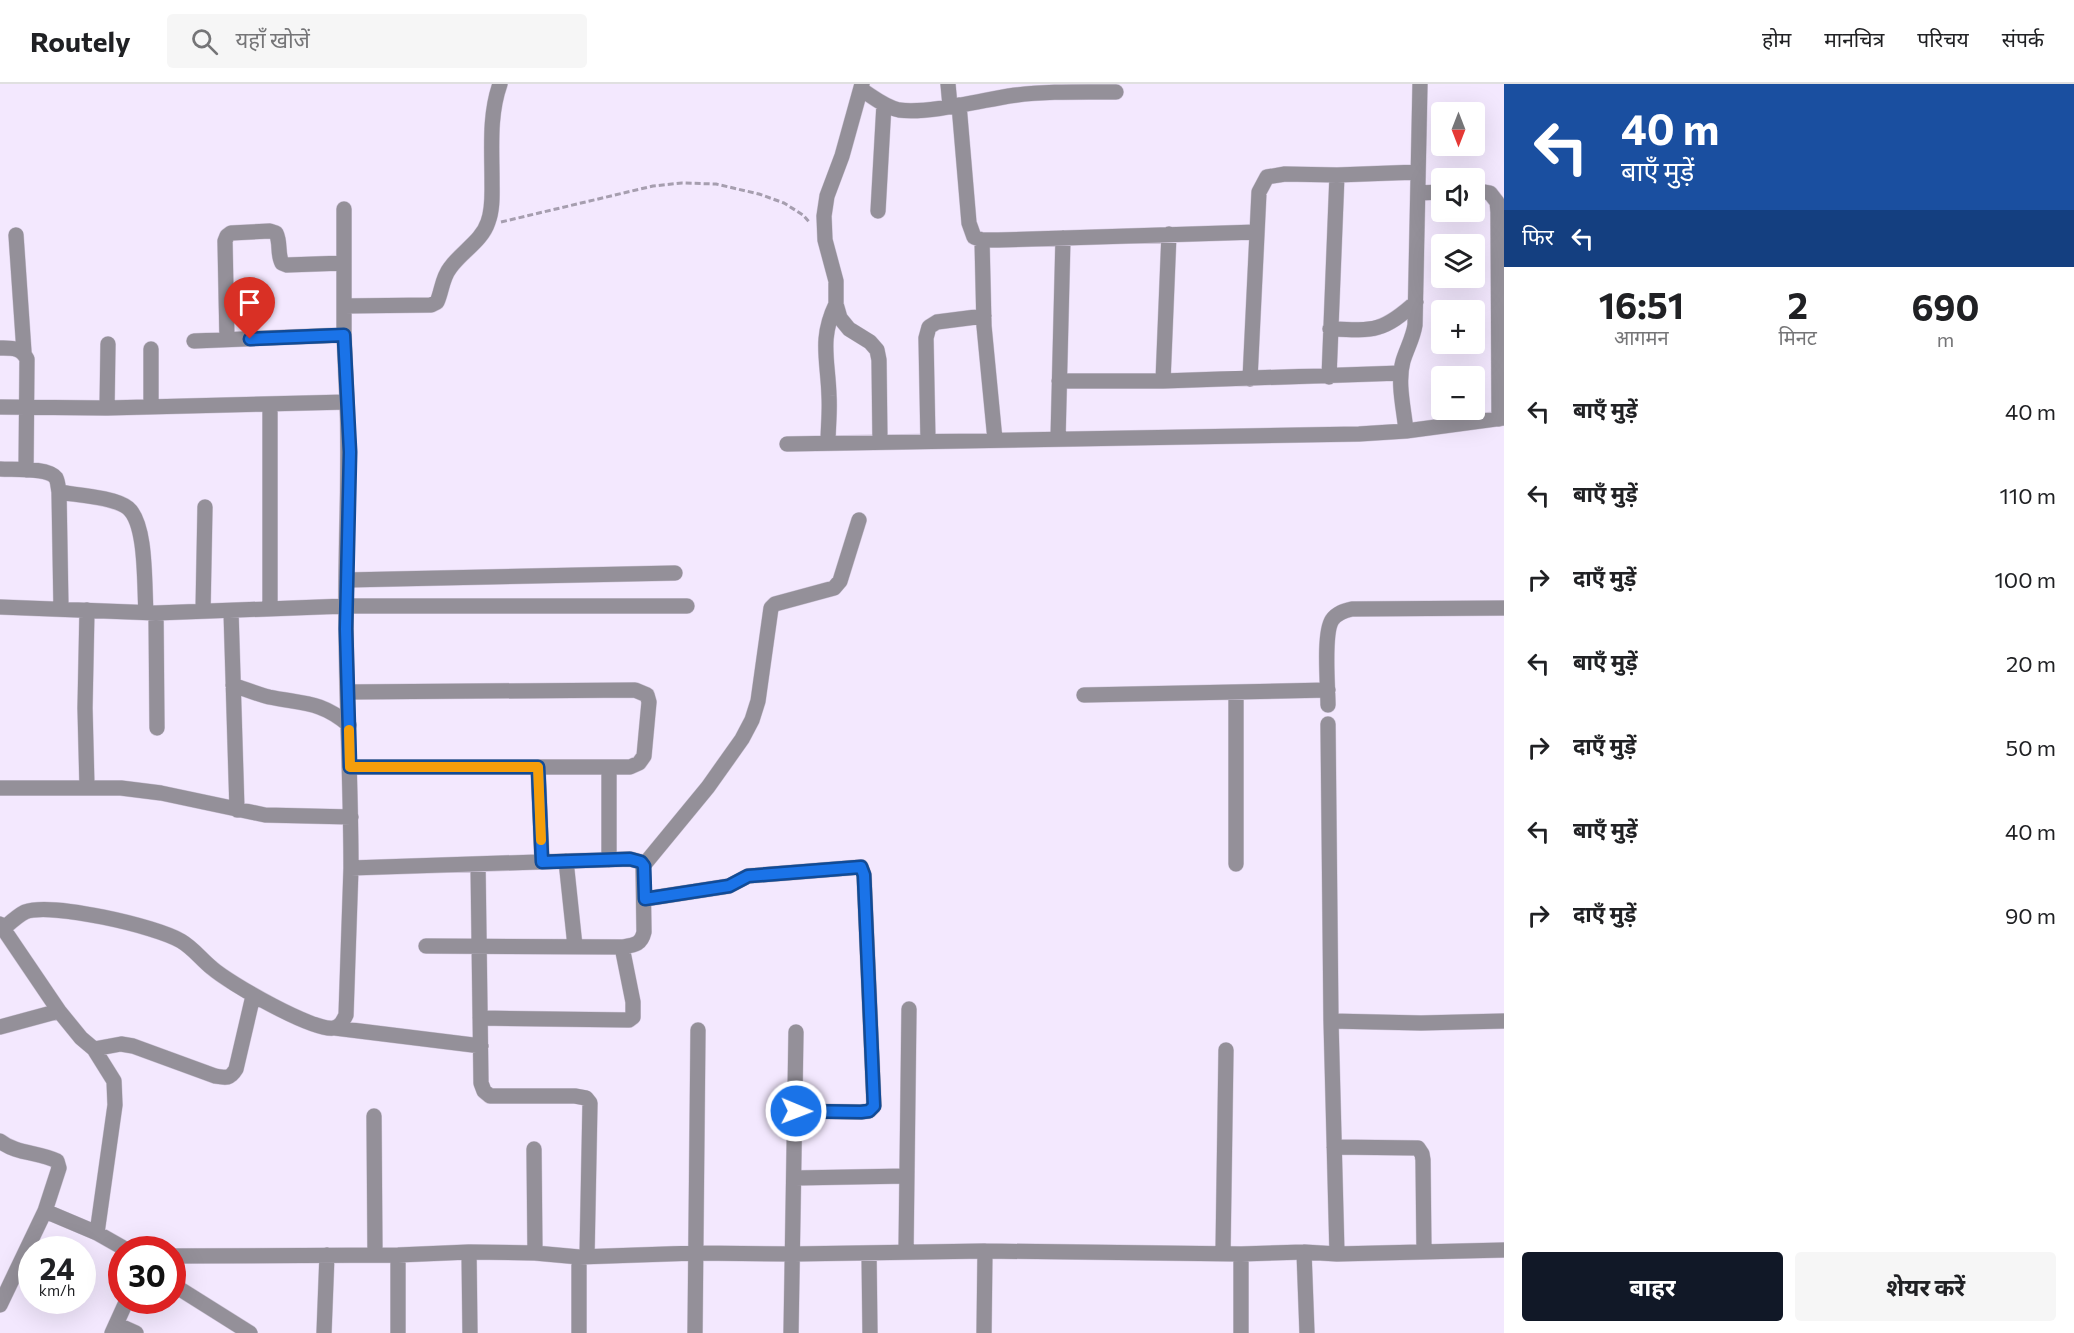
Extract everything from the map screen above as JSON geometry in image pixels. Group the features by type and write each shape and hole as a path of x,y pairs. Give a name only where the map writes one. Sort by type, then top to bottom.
{"street":[{"path":"344,306 431,305 437,302 445,276 451,266 479,237 488,224 492,207 492,122 495,97 500,84"},
{"path":"948,84 954,105 971,231 974,237 982,240 1257,232"},
{"path":"1406,431 1401,373 1403,360 1413,338 1416,302 1420,84"},
{"path":"880,442 877,350 870,342 849,330 840,318 836,304 836,281 825,240 824,216 827,196 862,87 884,104 898,110 917,110 1012,96 1065,92 1116,92"},
{"path":"878,211 884,104"},
{"path":"1250,379 1259,192 1267,177 1285,174 1418,172"},
{"path":"1329,377 1337,175"},
{"path":"1418,193 1431,192"},
{"path":"787,444 1318,436 1406,431 1502,418 1498,212 1497,202 1490,193 1485,192"},
{"path":"335,1028 342,1024 346,1015 351,868 346,606 350,452 344,335 344,209"},
{"path":"227,340 225,241 231,233 270,231 276,233 279,238 280,259 287,265 345,263"},
{"path":"1163,381 1169,234"},
{"path":"16,235 24,352 27,359 26,470"},
{"path":"1058,439 1063,238"},
{"path":"982,240 984,316 995,440"},
{"path":"1330,329 1366,331 1381,328 1396,320 1416,302"},
{"path":"828,443 829,396 825,333 836,304"},
{"path":"928,441 926,338 929,327 937,322 984,316"},
{"path":"194,341 344,335"},
{"path":"107,408 108,344"},
{"path":"0,348 16,348 24,352"},
{"path":"151,349 152,406"},
{"path":"1059,381 1250,379 1401,373"},
{"path":"0,407 107,408 347,402"},
{"path":"270,405 270,609"},
{"path":"0,469 45,472 54,476 57,481 61,609"},
{"path":"59,492 109,500 126,506 137,519 151,613 157,728"},
{"path":"203,611 205,507"},
{"path":"644,866 708,787 742,739 752,720 759,701 771,608 775,604 834,588 840,580 859,520"},
{"path":"347,580 675,573"},
{"path":"0,607 151,613 346,606 687,606"},
{"path":"1084,695 1236,692 1328,698 1328,637 1331,622 1339,613 1352,609 1504,608"},
{"path":"87,610 85,708 87,787"},
{"path":"231,611 237,810"},
{"path":"233,685 256,693 326,708 349,725"},
{"path":"348,692 642,692 647,695 649,702 644,756 639,763 630,767 350,767"},
{"path":"1236,692 1236,864"},
{"path":"1328,724 1331,1021 1337,1254"},
{"path":"538,767 542,862"},
{"path":"609,767 609,860"},
{"path":"0,788 87,787 142,790 266,815 351,817"},
{"path":"351,868 609,860 636,860 644,866 645,899 642,940 637,944 622,947 426,946"},
{"path":"566,861 575,946"},
{"path":"478,864 481,1083 484,1091 490,1096 575,1096 586,1098 590,1103 579,1333"},
{"path":"645,899 729,886 748,876 861,867 864,875 874,1106 869,1111 861,1112 796,1111"},
{"path":"97,1233 116,1094 114,1081 94,1049 81,1038 59,1011 2,926 25,912 45,909 115,920 164,933 183,942 211,968 253,996 317,1025 481,1046"},
{"path":"480,1018 629,1020 633,1017 633,1002 622,947"},
{"path":"94,1049 122,1044 133,1046 225,1078 232,1076 236,1069 253,996"},
{"path":"906,1252 909,1009"},
{"path":"0,1027 59,1011"},
{"path":"1331,1021 1421,1023 1504,1021"},
{"path":"695,1333 698,1030"},
{"path":"792,1333 795,1032"},
{"path":"1223,1252 1226,1050"},
{"path":"374,1116 375,1254"},
{"path":"0,1141 17,1150 49,1157 57,1161 59,1168 45,1211 5,1280 0,1305"},
{"path":"1334,1147 1418,1148 1423,1160 1424,1252"},
{"path":"534,1149 536,1253"},
{"path":"795,1178 907,1176"},
{"path":"45,1211 108,1239"},
{"path":"186,1256 398,1255 469,1252 536,1253 583,1257 696,1253 985,1251 1337,1254 1504,1250"},
{"path":"984,1333 985,1251"},
{"path":"469,1252 470,1333"},
{"path":"1304,1252 1307,1333"},
{"path":"869,1253 870,1333"},
{"path":"1241,1254 1241,1333"},
{"path":"324,1333 327,1255"},
{"path":"398,1255 398,1333"},
{"path":"186,1293 250,1333"},
{"path":"120,1314 114,1328 136,1333"}],"path":[{"path":"488,224 528,217 653,186 682,183 716,184 759,194 784,203 803,215 825,240"}],"slow traffic":[{"path":"349,730 350,767 538,767 541,840"}],"route":[{"path":"250,339 344,335 350,452 346,651 350,767 538,767 542,862 636,860 644,866 645,899 729,886 748,876 861,867 864,875 874,1106 869,1111 861,1112 796,1111"}]}
